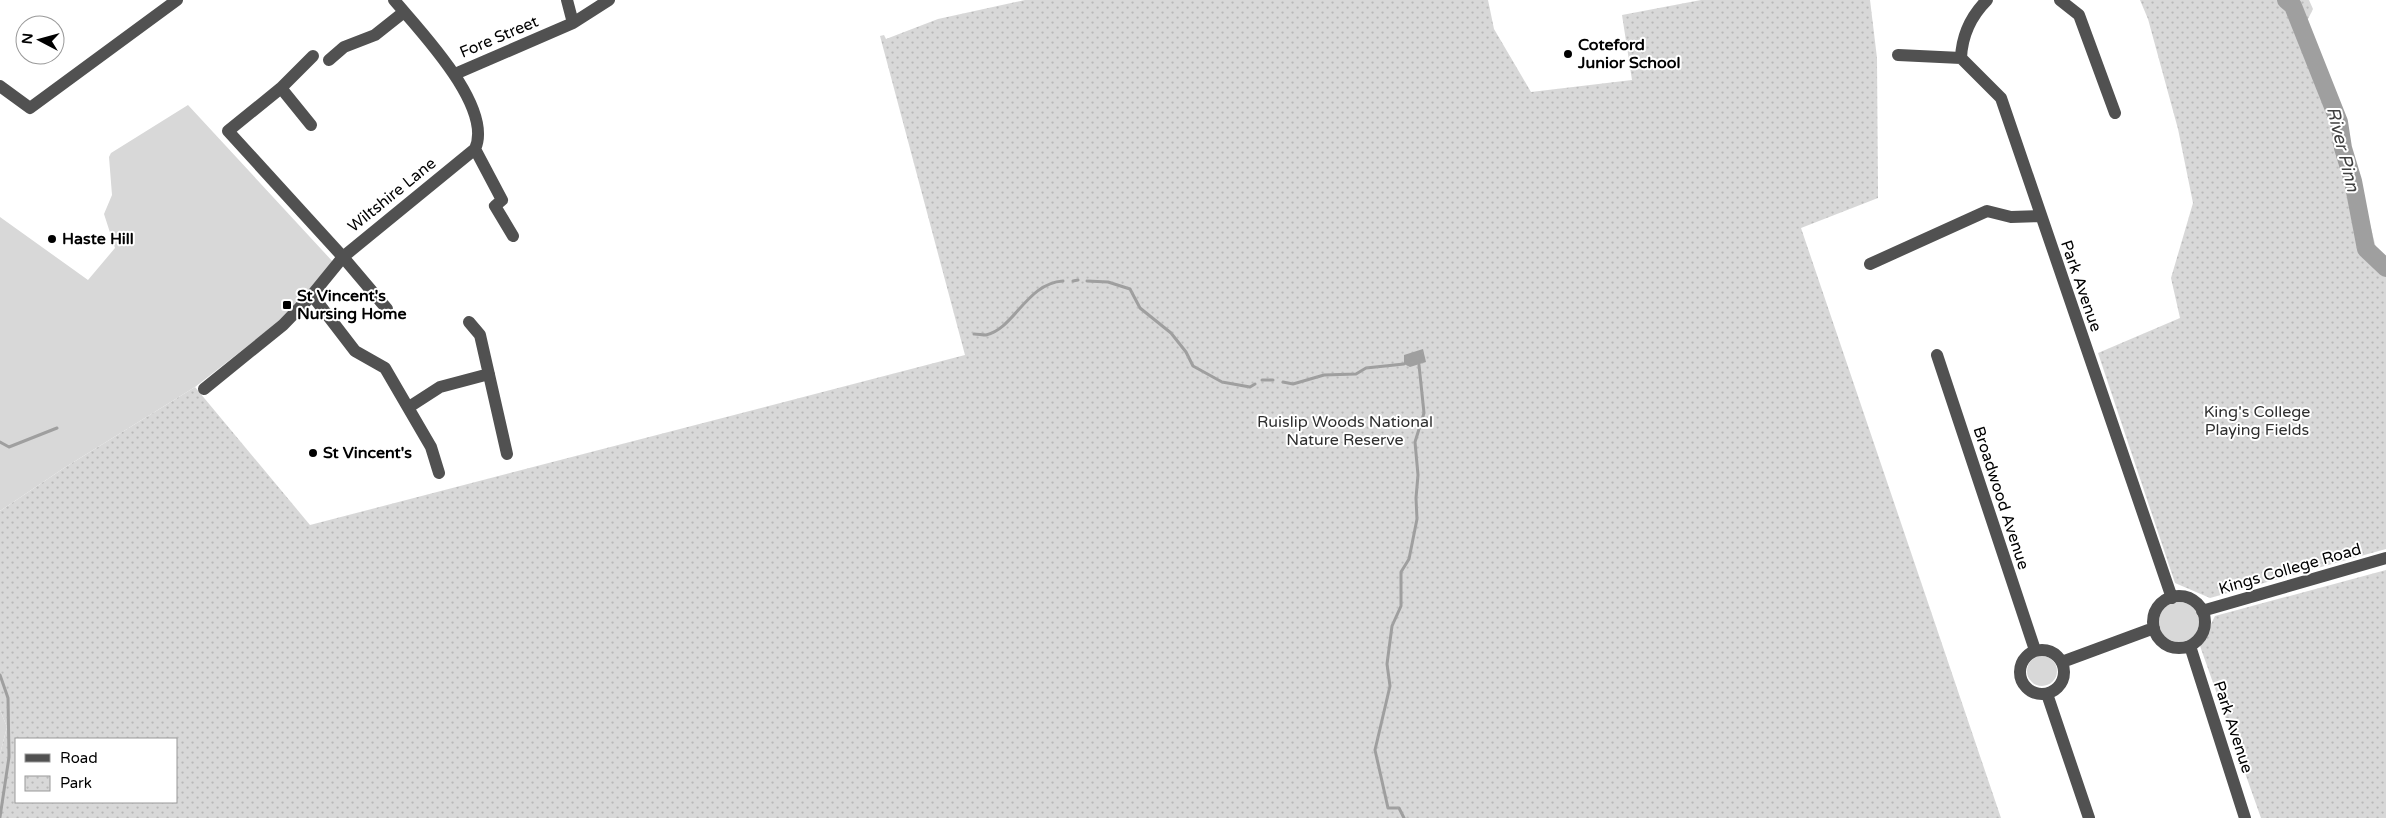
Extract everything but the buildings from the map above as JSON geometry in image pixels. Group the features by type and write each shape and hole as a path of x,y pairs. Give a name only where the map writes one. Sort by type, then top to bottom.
{"street":[{"path":"0,86 30,108 177,0"},
{"path":"394,0 455,74 465,90 478,126 478,138 475,149 502,200 495,206 513,236"},
{"path":"567,0 573,23"},
{"name":"Fore Street","path":"455,74 573,23 609,0"},
{"path":"1898,55 1961,58 1962,39 1976,10 1987,0"},
{"path":"2060,0 2079,16 2115,113"},
{"path":"329,60 344,47 375,35 404,12"},
{"path":"313,56 281,88 228,131 343,257 387,310"},
{"name":"Park Avenue","path":"1961,58 2001,98 2172,598"},
{"path":"281,88 311,125"},
{"name":"Wiltshire Lane","path":"204,389 282,325 312,295 343,257 475,149"},
{"path":"1870,264 1912,247 1987,211 2011,217 2040,216"},
{"path":"312,295 356,351 385,368 431,447 439,473"},
{"path":"469,322 480,335 507,454"},
{"name":"Broadwood Avenue","path":"1936,355 2035,650"},
{"path":"409,407 440,387 489,374"},
{"name":"Kings College Road","path":"2202,611 2386,558"},
{"path":"2172,598 2190,599 2202,611 2205,619 2202,635 2190,646 2175,648 2168,645 2162,641 2154,628 2155,613 2159,606 2172,598"},
{"path":"2062,662 2154,628"},
{"name":"Park Avenue","path":"2190,646 2245,818"},
{"path":"2035,650 2052,652 2062,662 2064,679 2060,686 2047,694 2039,695 2030,691 2020,678 2021,662 2035,650"},
{"path":"2047,694 2089,818"}],"green space":[{"name":"Ruislip Woods National Nature Reserve","path":"1025,0 1488,0 1494,29 1531,92 1632,80 1622,15 1701,0 1870,0 1877,58 1878,198 1801,228 2001,818 0,818 0,754 7,727 0,710 0,511 64,468 195,387 310,525 965,355 880,36 884,35 886,39 938,19"},
{"name":"King's College Playing Fields","path":"2140,0 2309,0 2313,9 2307,21 2343,118 2376,248 2386,260 2386,549 2210,598 2175,583 2098,353 2180,318 2171,278 2193,203 2178,129 2148,19"},
{"path":"188,105 334,263 308,299 195,387 64,468 0,511 0,217 88,280 115,248 104,214 112,195 109,157 111,153"},
{"path":"2386,570 2386,818 2261,818 2200,646 2215,616"},
{"path":"2179,602 2193,608 2199,622 2193,636 2179,642 2165,636 2159,622 2165,608"},
{"path":"2042,656 2053,660 2057,671 2053,682 2042,686 2031,682 2027,671 2031,660"},
{"path":"0,710 7,727 0,754"}],"shaded area":[{"path":"1423,349 1426,362 1410,367 1404,364 1404,355"}],"waterway":[{"name":"River Pinn","path":"2286,0 2293,6 2339,122 2366,249 2386,268"},
{"path":"1073,281 1078,280"},
{"path":"974,334 986,335 996,331 1040,289 1063,281"},
{"path":"1087,281 1108,282 1130,289 1140,308 1171,333 1186,352 1193,366 1222,382 1250,387 1255,384"},
{"path":"1283,382 1293,384 1324,375 1356,374 1366,368 1404,364"},
{"path":"1404,818 1399,808 1388,808 1375,750 1390,686 1387,664 1392,626 1401,606 1401,572 1409,559 1417,519 1418,475 1415,442 1424,413 1419,365"},
{"path":"1262,380 1273,380"},
{"path":"0,442 9,447 57,428"},
{"path":"0,675 8,698 9,757 0,817"}],"place":[{"name":"Coteford Junior School","path":"1568,54"},
{"name":"Haste Hill","path":"52,239"},
{"name":"St Vincent's Nursing Home","path":"287,305"},
{"name":"St Vincent's","path":"313,453"}]}
